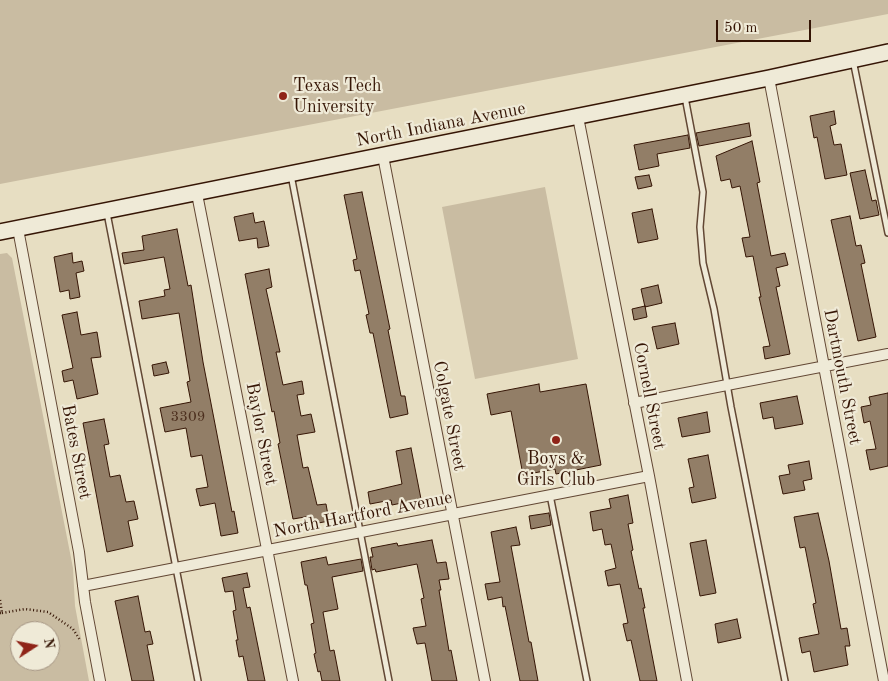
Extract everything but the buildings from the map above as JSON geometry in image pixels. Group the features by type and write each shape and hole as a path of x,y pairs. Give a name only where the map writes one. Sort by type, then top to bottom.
{"main road":[{"name":"North Indiana Avenue","path":"0,232 578,117 888,52"}],"street":[{"name":"Dartmouth Street","path":"769,78 884,681"},
{"name":"Cornell Street","path":"578,117 649,476 687,681"},
{"name":"Colgate Street","path":"383,156 485,681"},
{"name":"Baylor Street","path":"197,194 293,681"},
{"name":"Bates Street","path":"18,229 79,552 83,586 100,681"},
{"path":"634,403 888,354"},
{"name":"North Hartford Avenue","path":"83,586 649,476"}],"lane":[{"path":"853,60 888,233"},
{"path":"685,95 703,192 700,227 703,262 785,681"},
{"path":"291,175 389,681"},
{"path":"107,211 198,681"},
{"path":"550,496 587,681"}],"path":[{"path":"0,600 1,613 24,609 48,612 69,626 80,640"}],"shaded area":[{"name":"Texas Tech University","path":"0,0 888,0 888,14 0,184"},
{"path":"545,187 578,359 475,379 442,207"},
{"path":"7,253 12,258 73,568 75,606 89,681 0,681 0,254"}],"place":[{"name":"Texas Tech University","path":"283,96"},
{"name":"Boys & Girls Club","path":"556,440"}]}
